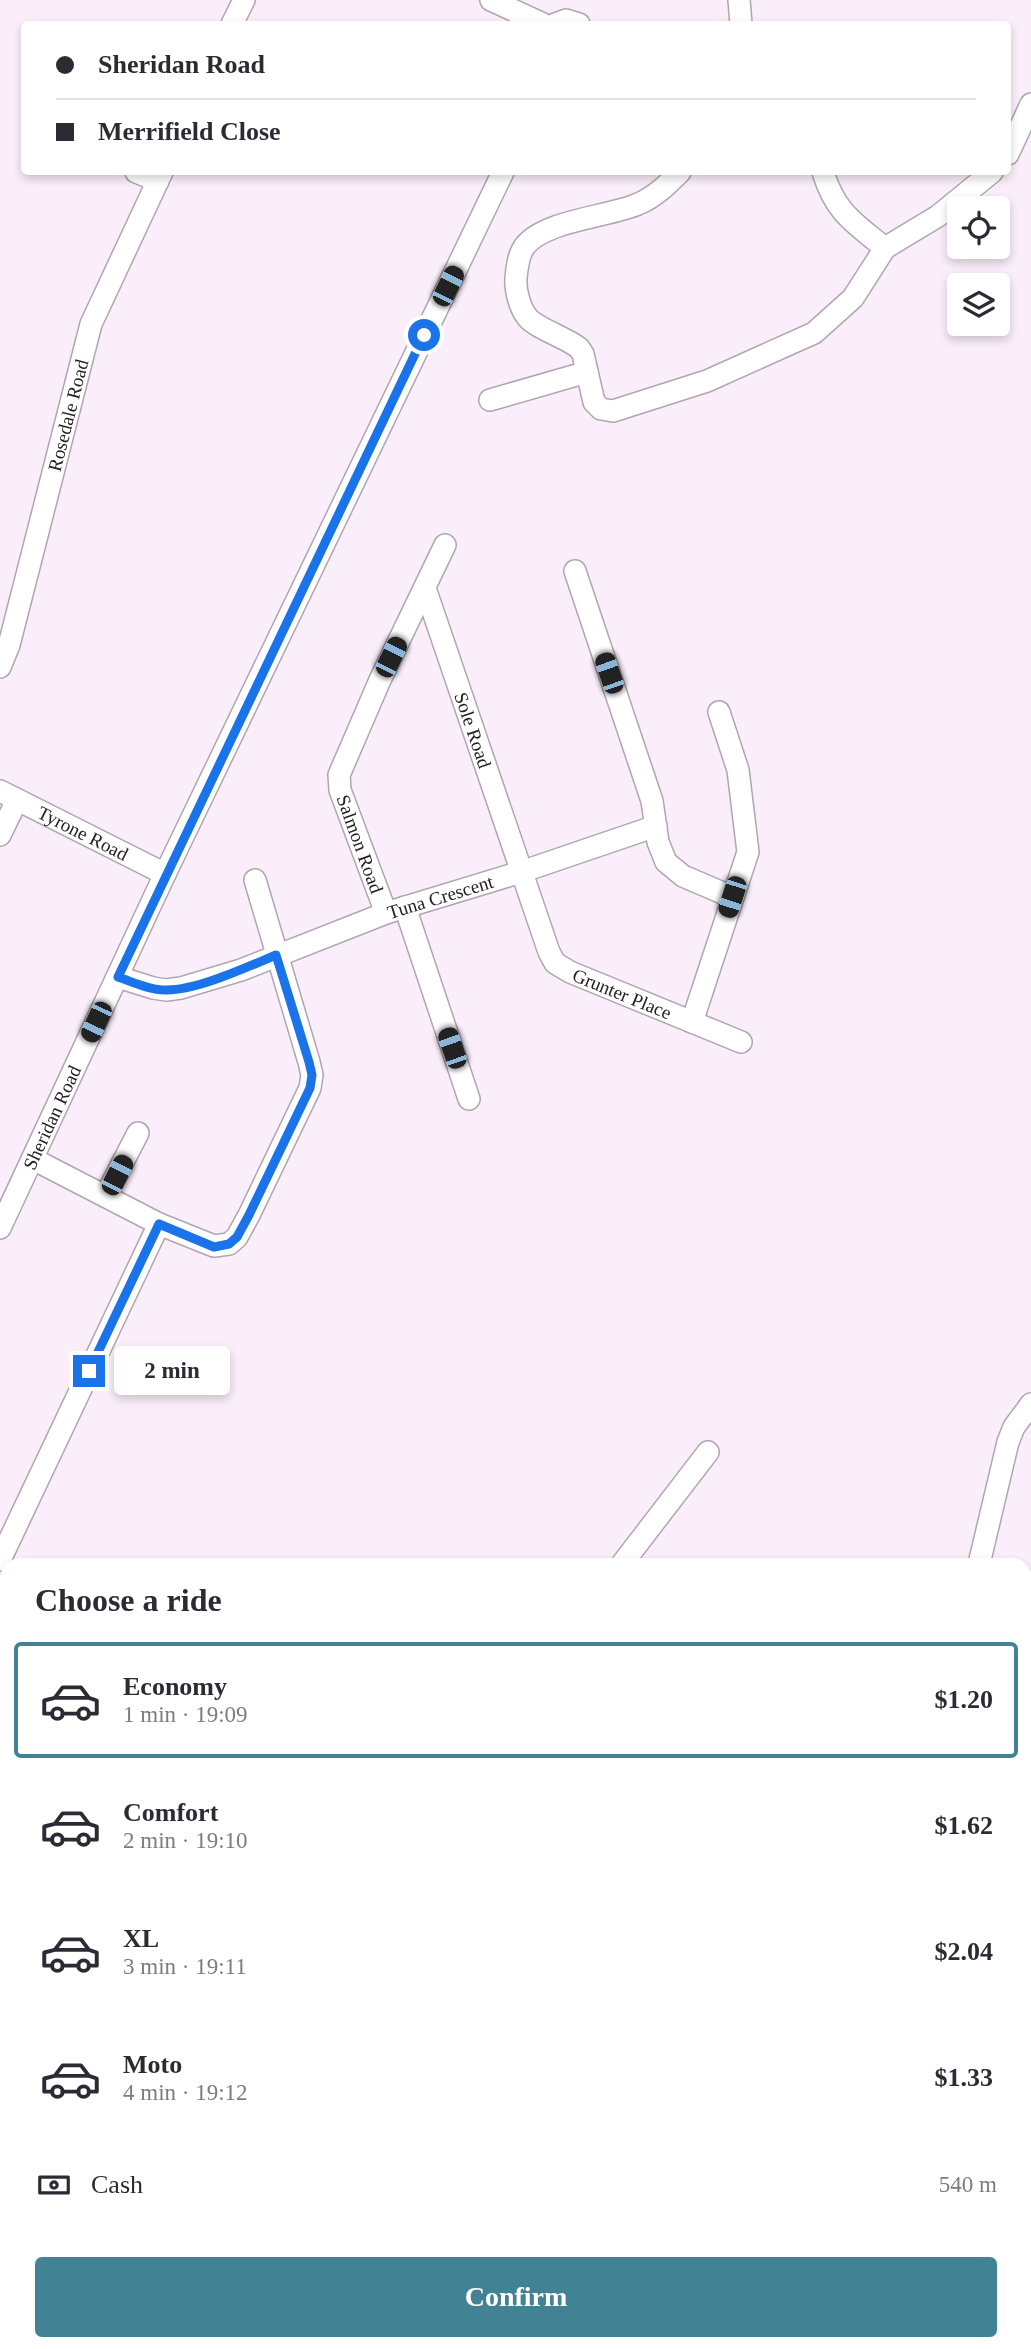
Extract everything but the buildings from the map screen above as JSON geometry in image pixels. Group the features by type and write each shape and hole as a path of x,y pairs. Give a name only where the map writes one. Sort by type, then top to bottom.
{"street":[{"path":"234,21 244,0"},
{"path":"491,0 536,21"},
{"path":"738,0 741,21"},
{"path":"1011,147 1031,104"},
{"name":"Sheridan Road","path":"3,1217 502,175"},
{"path":"677,175 637,205 578,220 544,233 524,248 518,263 516,284 523,310 528,318 538,325 579,348 583,354 594,402 601,409 613,411 707,381 814,333 835,316 859,289 885,248 938,216 988,175"},
{"path":"824,175 829,192 842,211 885,248"},
{"name":"Rosedale Road","path":"0,667 9,645 91,324 160,176"},
{"path":"490,400 587,372"},
{"name":"Salmon Road","path":"445,545 380,680 339,775 340,790 396,910 469,1099"},
{"path":"575,571 652,801 662,853 672,869 732,897"},
{"name":"Sole Road","path":"425,588 521,872"},
{"path":"692,1022 748,852 738,770 719,712"},
{"path":"0,835 9,796"},
{"name":"Tyrone Road","path":"9,796 165,874"},
{"name":"Tuna Crescent","path":"118,977 153,988 174,989 241,970 396,910 521,872 656,826"},
{"name":"Grunter Place","path":"521,872 555,963 570,972 741,1042"},
{"path":"33,1159 159,1224 214,1247 229,1244 237,1237 292,1129 310,1088 312,1075 255,880"},
{"path":"106,1195 138,1133"},
{"path":"1,1558 159,1224"},
{"path":"980,1558 1008,1443 1014,1427 1031,1404"},
{"path":"627,1558 708,1452"}],"route":[{"path":"89,1371 159,1224 214,1247 229,1244 237,1237 310,1088 312,1075 309,1062 276,955 241,970 181,988 153,988 118,977 424,335"}]}
